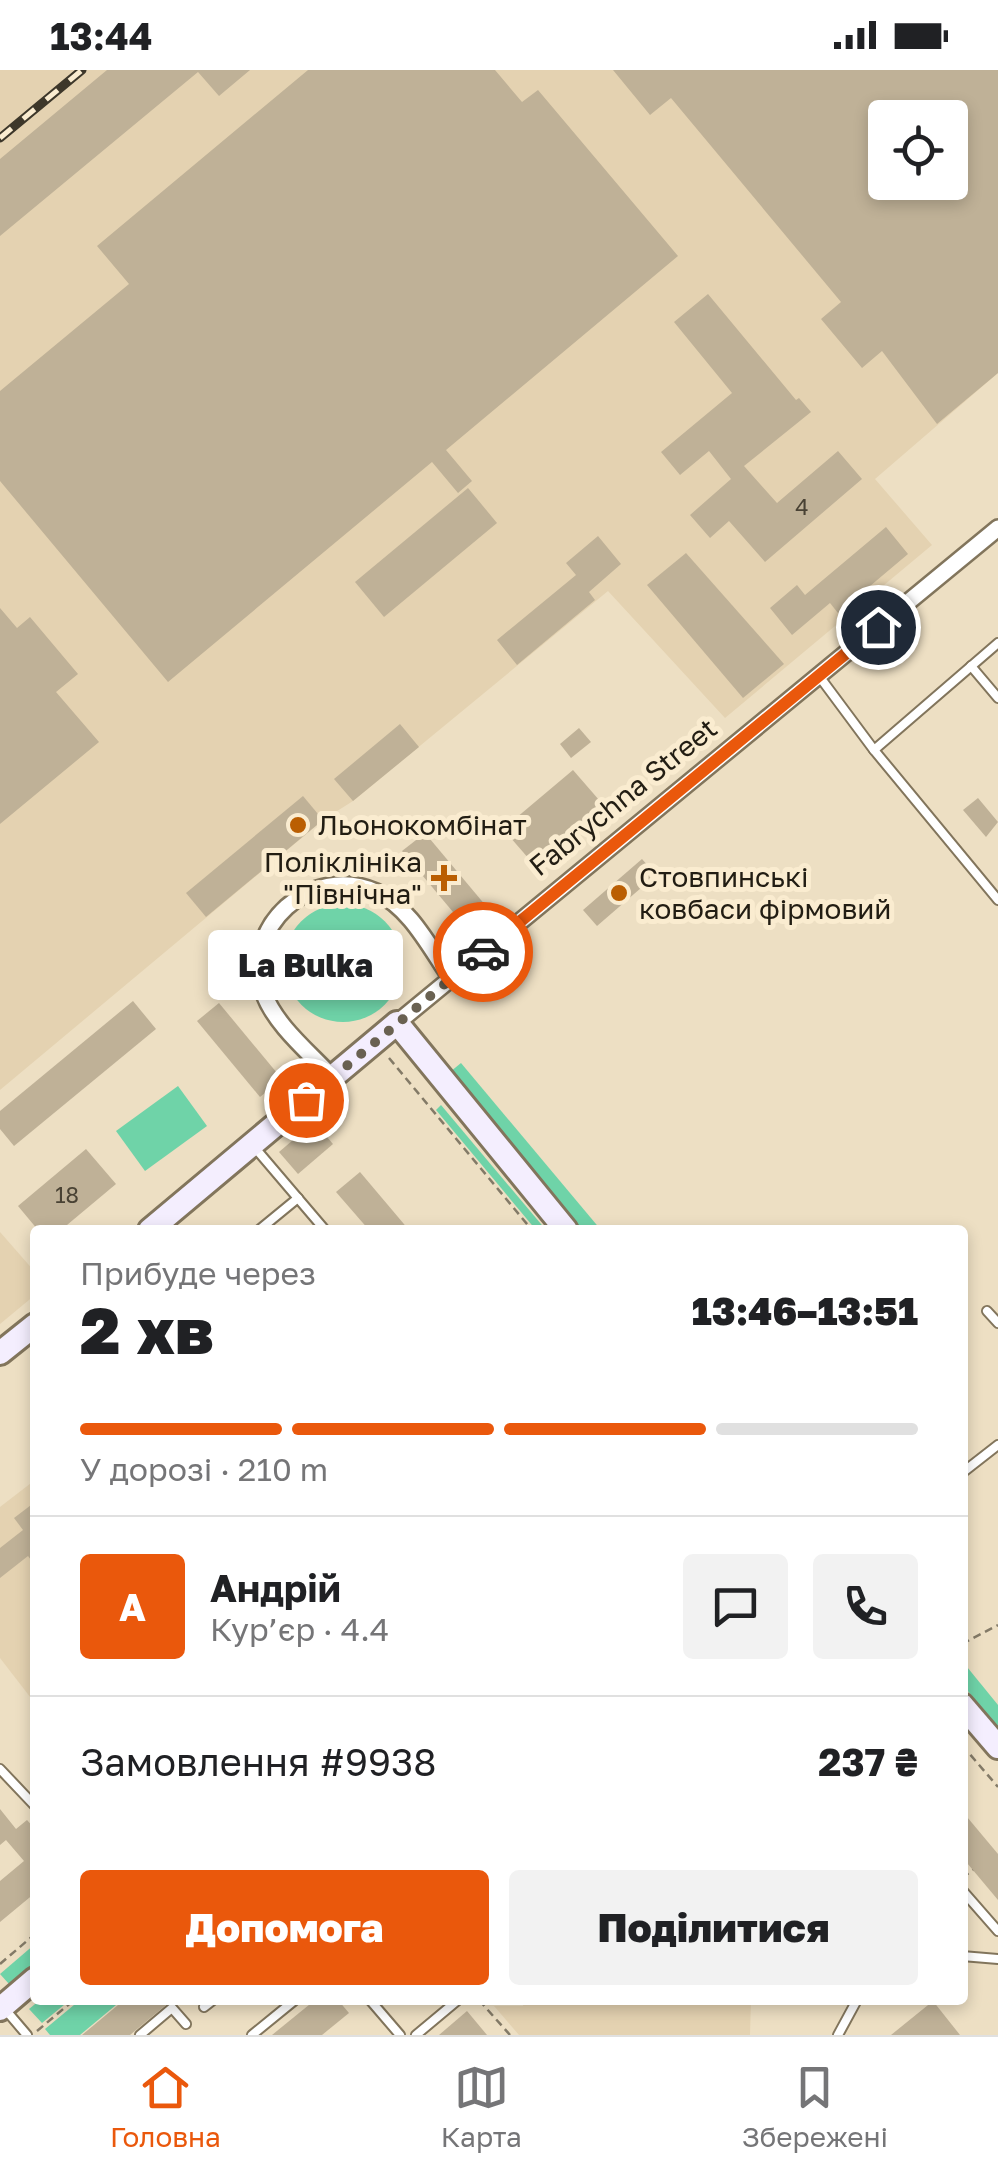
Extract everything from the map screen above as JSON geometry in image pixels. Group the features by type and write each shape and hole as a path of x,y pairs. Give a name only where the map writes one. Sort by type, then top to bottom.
{"street":[{"name":"Fabrychna Street","path":"156,1225 998,528"},
{"path":"332,1077 276,1016 263,991 259,963 266,935 292,901 331,885 374,890 408,916 451,978"},
{"path":"397,1023 562,1225"},
{"path":"0,1353 30,1329"},
{"path":"968,1712 998,1747"},
{"path":"1,2008 30,1983"}],"lane":[{"path":"874,750 998,643"},
{"path":"972,666 998,698"},
{"path":"819,676 874,750 998,900"},
{"path":"252,1146 321,1225"},
{"path":"265,1225 298,1198"},
{"path":"987,1311 998,1323"},
{"path":"968,1469 998,1445"},
{"path":"0,1768 30,1801"},
{"path":"968,1897 998,1931"},
{"path":"968,1956 998,1958"},
{"path":"204,2008 207,2005"},
{"path":"252,2035 289,2005"},
{"path":"374,2005 400,2035"},
{"path":"416,2035 452,2005"},
{"path":"838,2035 854,2005"},
{"path":"1,2008 29,2035"},
{"path":"140,2035 172,2008 186,2024"}],"path":[{"path":"386,1055 528,1225"},
{"path":"968,1641 998,1625"},
{"path":"968,1752 998,1787"},
{"path":"968,1874 973,1870"},
{"path":"0,1964 30,1938"},
{"path":"29,2035 68,2005"},
{"path":"484,2005 510,2035"}],"shaded area":[{"path":"0,70 998,70 998,373 875,479 932,545 725,718 608,591 353,801 323,820 0,1090"},
{"path":"0,1232 30,1266 30,1299 0,1324"},
{"path":"30,1484 30,1697 0,1658 0,1507"},
{"path":"751,2005 750,2035 519,2035 494,2006"}],"green space":[{"path":"343,904 366,908 385,921 398,940 402,963 398,986 385,1005 366,1018 343,1022 320,1018 301,1005 288,986 284,963 288,940 301,921 320,908"},
{"path":"461,1063 597,1225 578,1225 450,1072"},
{"path":"178,1086 207,1126 145,1171 116,1131"},
{"path":"441,1105 542,1225 532,1225 436,1110"},
{"path":"968,1668 998,1705 998,1728 968,1691"},
{"path":"30,1948 30,1966 9,1984 0,1974"},
{"path":"34,2005 64,2005 42,2023 29,2009"},
{"path":"74,2005 116,2005 80,2035 50,2035 45,2029"}],"building":[{"path":"107,70 250,70 219,96 198,72 0,236 0,159"},
{"path":"308,70 495,70 522,102 538,90 678,256 446,450 472,481 458,493 432,462 168,682 0,481 0,391 129,284 97,246"},
{"path":"613,70 998,70 998,373 937,424 882,351 862,368 821,319 841,302 671,98 650,115"},
{"path":"708,294 796,400 799,398 811,412 744,466 777,503 838,451 862,479 765,562 729,521 710,538 690,515 731,479 709,451 680,475 661,452 732,393 674,322"},
{"path":"468,488 497,523 384,617 355,582"},
{"path":"886,527 908,554 838,613 830,603 792,635 770,608 797,585 805,595"},
{"path":"598,536 621,564 589,592 595,600 517,665 497,640 576,575 566,563"},
{"path":"686,553 784,664 743,698 647,585"},
{"path":"0,608 17,628 30,617 78,674 56,692 99,742 0,824"},
{"path":"400,724 419,747 353,801 334,779"},
{"path":"579,728 591,742 571,758 560,744"},
{"path":"573,770 606,808 536,867 503,829"},
{"path":"303,796 323,820 206,917 186,893"},
{"path":"978,798 998,822 986,837 963,810"},
{"name":"Поліклініка \"Північна\"","path":"425,833 486,906 463,924 402,851"},
{"name":"Стовпинські ковбаси фірмовий","path":"642,859 656,875 597,926 583,910"},
{"path":"133,1001 156,1029 14,1146 0,1129 0,1111"},
{"path":"219,1003 282,1079 260,1097 197,1021"},
{"path":"314,1122 333,1144 298,1174 279,1152"},
{"path":"86,1149 116,1184 67,1225 34,1225 18,1206"},
{"path":"360,1172 405,1225 365,1225 336,1192"},
{"path":"30,1506 30,1559 28,1556 0,1578 0,1548 23,1530 14,1518"},
{"path":"0,1809 16,1829 27,1820 30,1823 30,1897 0,1922 0,1881 24,1861 6,1840 0,1845"},
{"path":"968,1818 998,1854 998,1900 968,1864"},
{"path":"118,2005 166,2005 130,2035 82,2035"},
{"path":"309,2005 342,2005 349,2013 322,2035 272,2035"},
{"path":"928,2005 936,2005 960,2035 891,2035"},
{"path":"467,2011 487,2035 439,2035"}],"railway":[{"path":"0,138 82,70"}],"way so far":[{"path":"306,1100 483,952"}],"place":[{"name":"Льонокомбінат","path":"298,825"},
{"name":"Поліклініка \"Північна\"","path":"444,878"},
{"name":"Стовпинські ковбаси фірмовий","path":"619,893"},
{"name":"La Bulka","path":"306,1100"}],"route":[{"path":"483,952 878,627"}]}
